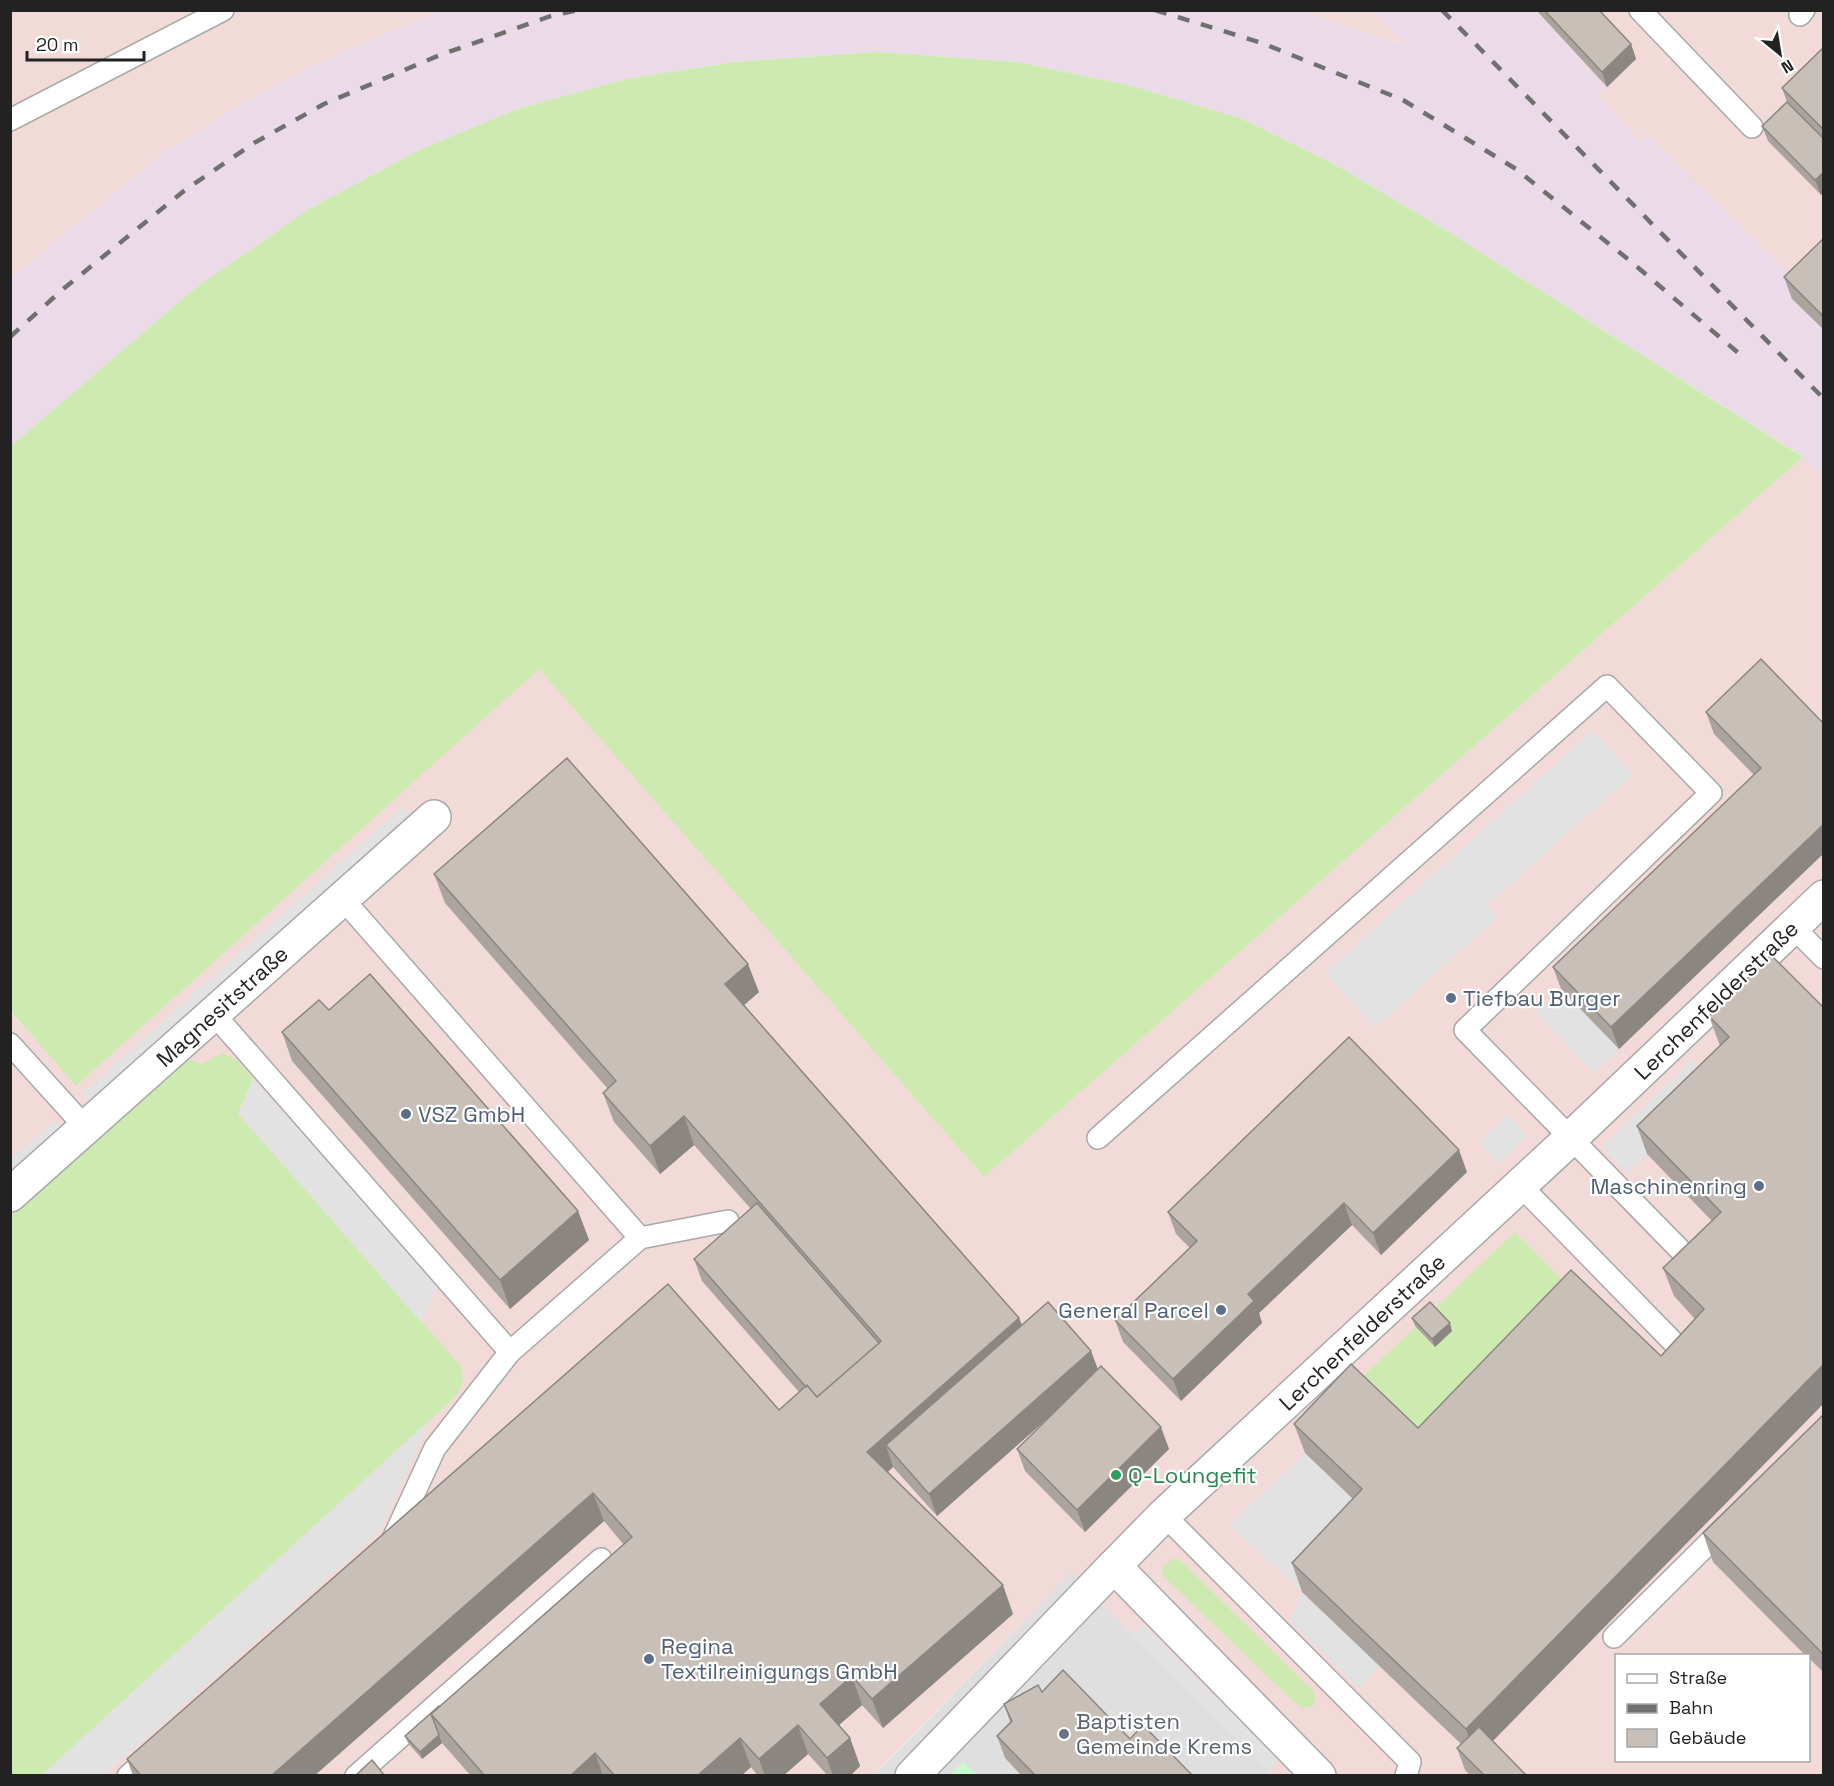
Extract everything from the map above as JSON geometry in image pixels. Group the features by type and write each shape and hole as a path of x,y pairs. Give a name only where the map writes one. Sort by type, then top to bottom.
{"street":[{"name":"Magnesitstraße","path":"10,1195 434,817"},
{"name":"Lerchenfelderstraße","path":"912,1776 1164,1515 1570,1139 1824,897"},
{"path":"1113,1566 1319,1776"}],"lane":[{"path":"1640,10 1752,127"},
{"path":"10,120 211,13"},
{"path":"1098,1138 1608,686 1711,793 1466,1030 1689,1259"},
{"path":"342,898 640,1238"},
{"path":"1793,927 1824,958"},
{"path":"213,1013 510,1352"},
{"path":"10,1044 86,1128"},
{"path":"1520,1185 1677,1346"},
{"path":"382,1551 391,1544 435,1448 510,1352 640,1238 728,1221"},
{"path":"1614,1637 1740,1512"},
{"path":"1164,1515 1410,1762 1406,1776"},
{"path":"356,1776 601,1559"},
{"path":"128,1776 172,1737"}],"shaded area":[{"path":"15,10 439,11 309,67 234,109 162,154 11,279 11,13"},
{"path":"1299,10 1406,46 1374,11 1536,11 1607,87 1599,96 1641,142 1648,135 1803,288 1792,299 1823,330 1823,478 1802,456 1442,228 1332,163 1240,118 1128,85 1017,62 878,52 734,62 626,79 517,109 419,150 309,209 194,289 11,446 10,279 162,154 234,109 309,67 439,11"},
{"path":"1299,11 1374,11 1408,46"},
{"path":"1536,11 1823,11 1823,330 1792,299 1647,136 1641,142 1598,96 1607,86"},
{"path":"1803,457 1824,478 1823,1775 1273,1775 1071,1572 874,1775 11,1775 10,1012 77,1085 539,668 984,1177"},
{"path":"1593,730 1633,774 1487,906 1498,917 1375,1028 1325,973"},
{"path":"402,807 410,816 91,1102 83,1093"},
{"path":"1561,989 1619,1049 1594,1073 1536,1013"},
{"path":"1692,1060 1718,1086 1628,1174 1602,1147"},
{"path":"253,1079 438,1286 421,1322 238,1113"},
{"path":"1507,1114 1527,1135 1499,1163 1478,1142"},
{"path":"54,1121 62,1129 11,1175 10,1160"},
{"path":"432,1418 379,1532 104,1775 42,1775"},
{"path":"1305,1453 1373,1518 1302,1592 1229,1525"},
{"path":"1071,1572 1273,1775 874,1776"},
{"path":"1302,1592 1380,1666 1360,1689 1290,1621"},
{"path":"1144,1625 1278,1760 1268,1770 1133,1634"}],"green space":[{"path":"878,52 1017,62 1128,85 1240,118 1332,163 1442,228 1803,457 984,1177 539,669 76,1086 11,1012 11,446 194,289 309,209 419,150 517,109 626,79 734,62"},
{"path":"222,1053 237,1060 253,1079 238,1114 459,1364 463,1380 461,1388 445,1407 42,1775 13,1775 11,1773 10,1216 186,1058 201,1064"},
{"path":"1515,1232 1581,1299 1429,1457 1354,1385"},
{"path":"1173,1558 1181,1561 1313,1691 1316,1699 1313,1706 1303,1708 1297,1705 1164,1577 1161,1570"},
{"path":"963,1762 977,1775 949,1775"}],"building":[{"path":"1544,10 1599,10 1631,44 1602,72"},
{"path":"1824,47 1824,130 1782,88"},
{"path":"1787,102 1824,139 1824,172 1815,180 1762,126"},
{"path":"1824,238 1824,317 1784,277"},
{"path":"1761,659 1824,724 1824,824 1611,1027 1553,967 1761,768 1706,712"},
{"path":"567,758 748,964 725,984 1019,1318 867,1452 1003,1585 872,1699 852,1676 820,1704 850,1738 827,1758 798,1725 759,1759 740,1738 697,1776 615,1776 595,1753 570,1776 485,1776 431,1714 632,1537 593,1493 271,1776 141,1776 127,1759 668,1284 779,1410 807,1385 817,1397 881,1341 684,1116 650,1146 603,1093 616,1081 434,874"},
{"path":"1771,955 1824,1008 1824,1364 1466,1729 1292,1563 1362,1489 1294,1424 1351,1364 1418,1428 1571,1270 1661,1356 1704,1309 1663,1268 1721,1212 1637,1126 1729,1037 1709,1016"},
{"path":"370,974 578,1211 500,1280 282,1032 319,1000 329,1010"},
{"path":"1349,1037 1459,1150 1373,1233 1344,1203 1248,1294 1254,1301 1173,1379 1115,1320 1197,1241 1168,1212"},
{"path":"757,1203 879,1343 817,1397 694,1259"},
{"path":"1048,1302 1091,1351 929,1494 886,1445"},
{"path":"1430,1302 1450,1323 1432,1339 1412,1318"},
{"path":"1101,1366 1161,1427 1077,1510 1017,1449"},
{"path":"1824,1414 1824,1655 1703,1533"},
{"name":"Baptisten Gemeinde Krems","path":"1063,1670 1130,1739 1143,1725 1193,1776 1036,1776 997,1736 1012,1721 1004,1704 1038,1685 1042,1692"},
{"path":"439,1706 431,1714 439,1735 420,1752 405,1736"},
{"path":"1479,1727 1527,1776 1485,1776 1457,1748"},
{"path":"372,1760 385,1776 355,1776"}],"railway":[{"path":"10,337 62,290 185,190 254,143 324,104 440,55 551,16 578,10"},
{"path":"1155,10 1262,43 1403,100 1516,169 1629,260 1742,356"},
{"path":"1442,10 1824,399"}],"place":[{"name":"Tiefbau Burger","path":"1451,998"},
{"name":"VSZ GmbH","path":"406,1114"},
{"name":"Maschinenring","path":"1759,1186"},
{"name":"General Parcel","path":"1221,1310"},
{"name":"Q-Loungefit","path":"1116,1475"},
{"name":"Regina Textilreinigungs GmbH","path":"649,1659"},
{"name":"Baptisten Gemeinde Krems","path":"1064,1734"}]}
